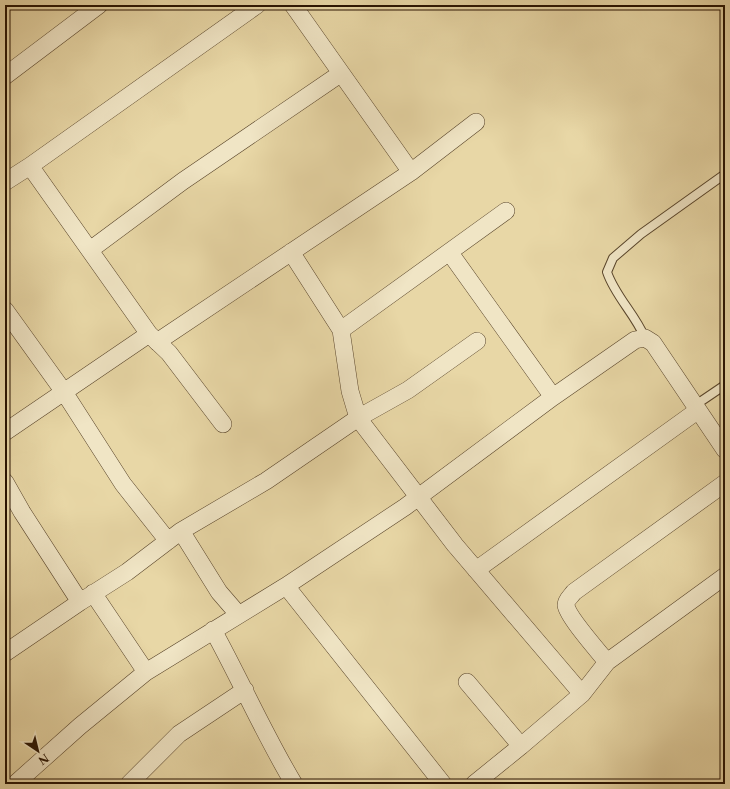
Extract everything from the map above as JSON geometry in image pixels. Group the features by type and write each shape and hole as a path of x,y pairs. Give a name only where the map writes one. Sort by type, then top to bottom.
{"street":[{"path":"5,76 99,5"},
{"path":"5,182 30,166 257,5"},
{"path":"293,5 340,74 411,172"},
{"path":"90,250 183,181 340,74"},
{"path":"5,432 64,392 291,252 411,172 476,122"},
{"path":"30,166 153,338 168,353 223,424"},
{"path":"341,330 506,211"},
{"path":"291,252 341,330 350,391 358,418 476,570 582,694"},
{"path":"450,252 553,397"},
{"path":"5,310 64,392 123,484 168,542"},
{"path":"15,784 80,726 146,672 238,614 286,586 418,497 553,397 634,340 645,338 653,343 725,450"},
{"path":"5,653 127,572 181,531 266,481 358,418 408,390 477,341"},
{"path":"476,570 696,408"},
{"path":"5,482 87,598 146,672"},
{"path":"608,662 572,617 566,606 568,599 574,592 725,483"},
{"path":"181,531 215,586 238,614"},
{"path":"474,784 522,746 582,694 608,662 725,576"},
{"path":"286,586 443,784"},
{"path":"213,630 245,690 262,727 294,784"},
{"path":"467,682 522,746"},
{"path":"129,784 179,734 245,690"}],"lane":[{"path":"645,338 640,327 611,285 607,272 613,258 641,234 725,174"},
{"path":"696,408 725,385"}]}
